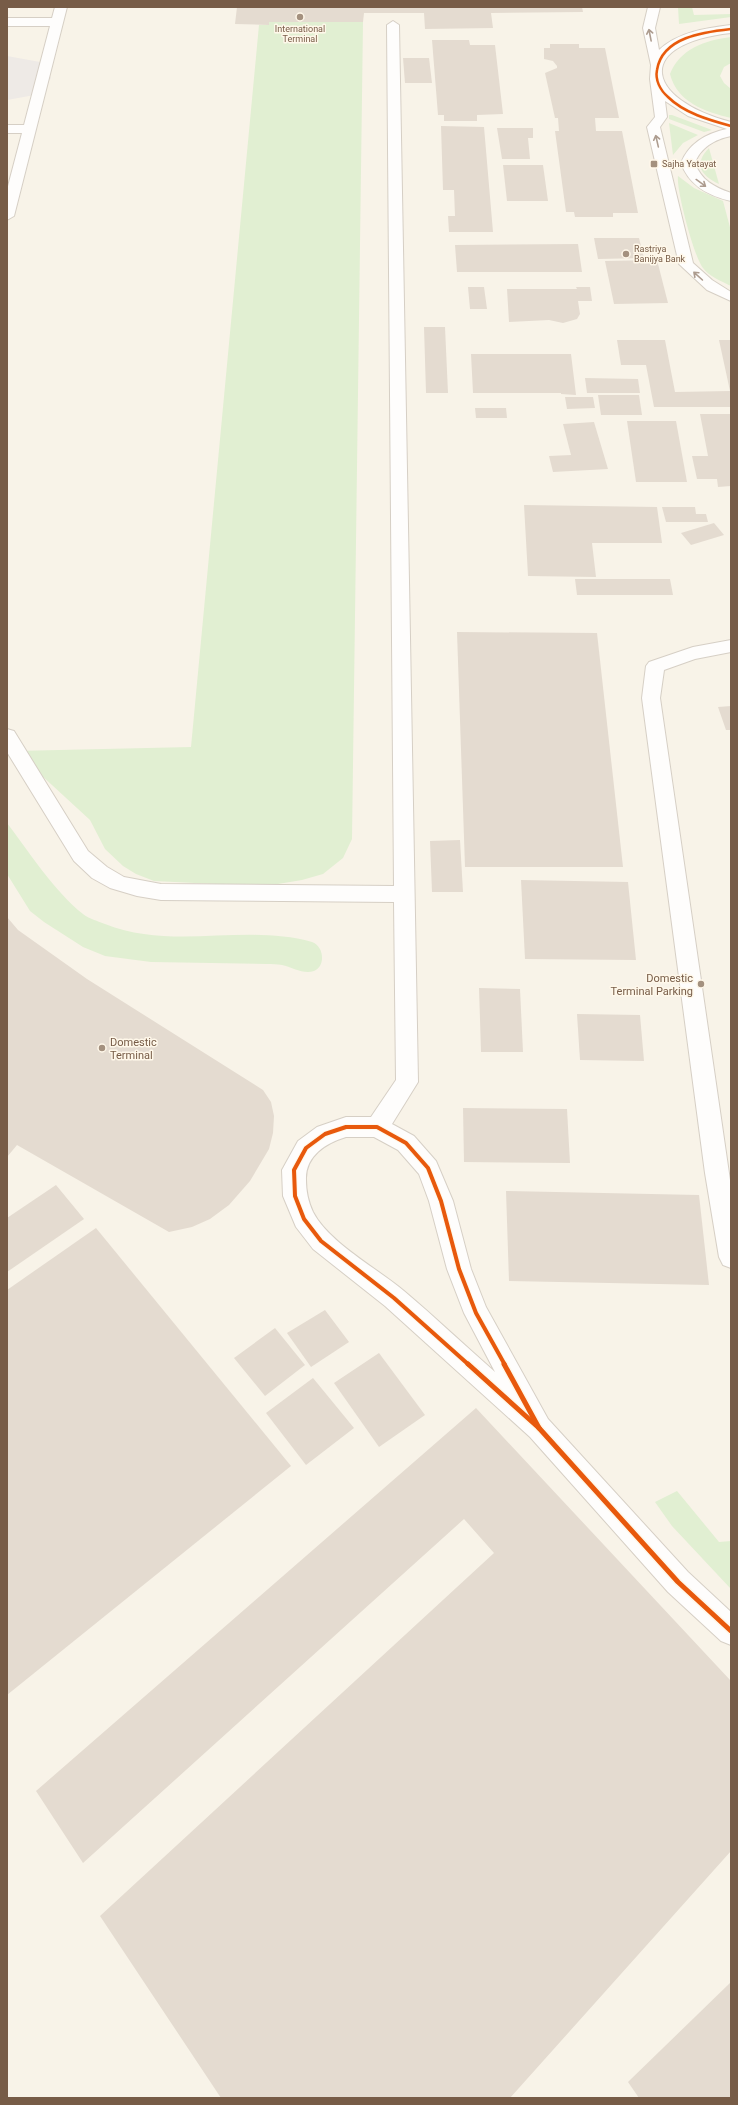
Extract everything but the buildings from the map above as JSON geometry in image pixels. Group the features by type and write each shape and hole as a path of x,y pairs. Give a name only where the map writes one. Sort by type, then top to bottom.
{"street":[{"path":"7,216 61,7"},
{"path":"654,7 650,15 649,32 657,64 656,79 661,117 653,127 686,264 699,278 721,293 731,297"},
{"path":"7,22 57,22"},
{"path":"377,1127 407,1082 393,25"},
{"path":"657,64 664,53 685,39 700,34 731,29"},
{"path":"656,79 664,92 678,106 708,120 731,126"},
{"path":"7,128 30,129"},
{"path":"731,132 720,134 698,147 692,152 688,163 693,177 701,183 731,197"},
{"path":"731,646 693,654 655,666 651,698 717,1173 731,1257"},
{"path":"7,736 81,856 98,872 116,882 136,889 161,892 404,894"},
{"path":"539,1428 476,1313 459,1270 441,1201 428,1168 406,1143 377,1127 346,1127 325,1134 306,1148 294,1170 295,1196 304,1219 321,1241 394,1298 539,1428 678,1582 731,1631"}],"green space":[{"path":"678,7 692,7 694,15 731,14 731,17 679,24"},
{"path":"269,22 363,22 352,839 343,858 323,874 302,880 278,884 216,884 154,881 136,874 123,866 105,849 90,820 15,751 191,747 259,25 268,25"},
{"path":"731,37 731,63 724,67 720,76 724,83 731,89 731,118 711,113 686,99 679,92 670,74 674,65 680,58 694,47 721,38"},
{"path":"669,115 712,130 704,132 669,119"},
{"path":"669,123 698,135 683,143 673,155"},
{"path":"709,148 719,184 708,177 701,169 701,159"},
{"path":"678,176 694,188 723,201 731,231 731,286 709,274 699,261 683,208"},
{"path":"7,823 62,895 83,914 91,919 131,932 156,936 182,937 261,935 286,937 316,944 321,952 322,961 318,968 314,971 306,972 276,964 151,962 105,956 83,947 44,922 30,911 7,874"},
{"path":"677,1491 719,1542 731,1541 731,1589 672,1526 655,1502"}],"taxiway":[{"path":"7,78 14,78"}],"cycle path":[{"path":"731,29 701,34 679,41 663,53 658,61 656,74 659,86 667,97 679,106 706,119 731,126"},
{"path":"539,1428 476,1313 459,1269 441,1201 428,1168 406,1143 377,1127 346,1127 325,1134 306,1148 294,1170 295,1196 304,1219 321,1241 394,1298 539,1428 678,1582 731,1631"}],"place":[{"name":"International Terminal","path":"300,17"},
{"name":"Sajha Yatayat","path":"654,164"},
{"name":"Rastriya Banijya Bank","path":"626,254"},
{"name":"Domestic Terminal Parking","path":"701,984"},
{"name":"Domestic Terminal","path":"102,1048"}]}
